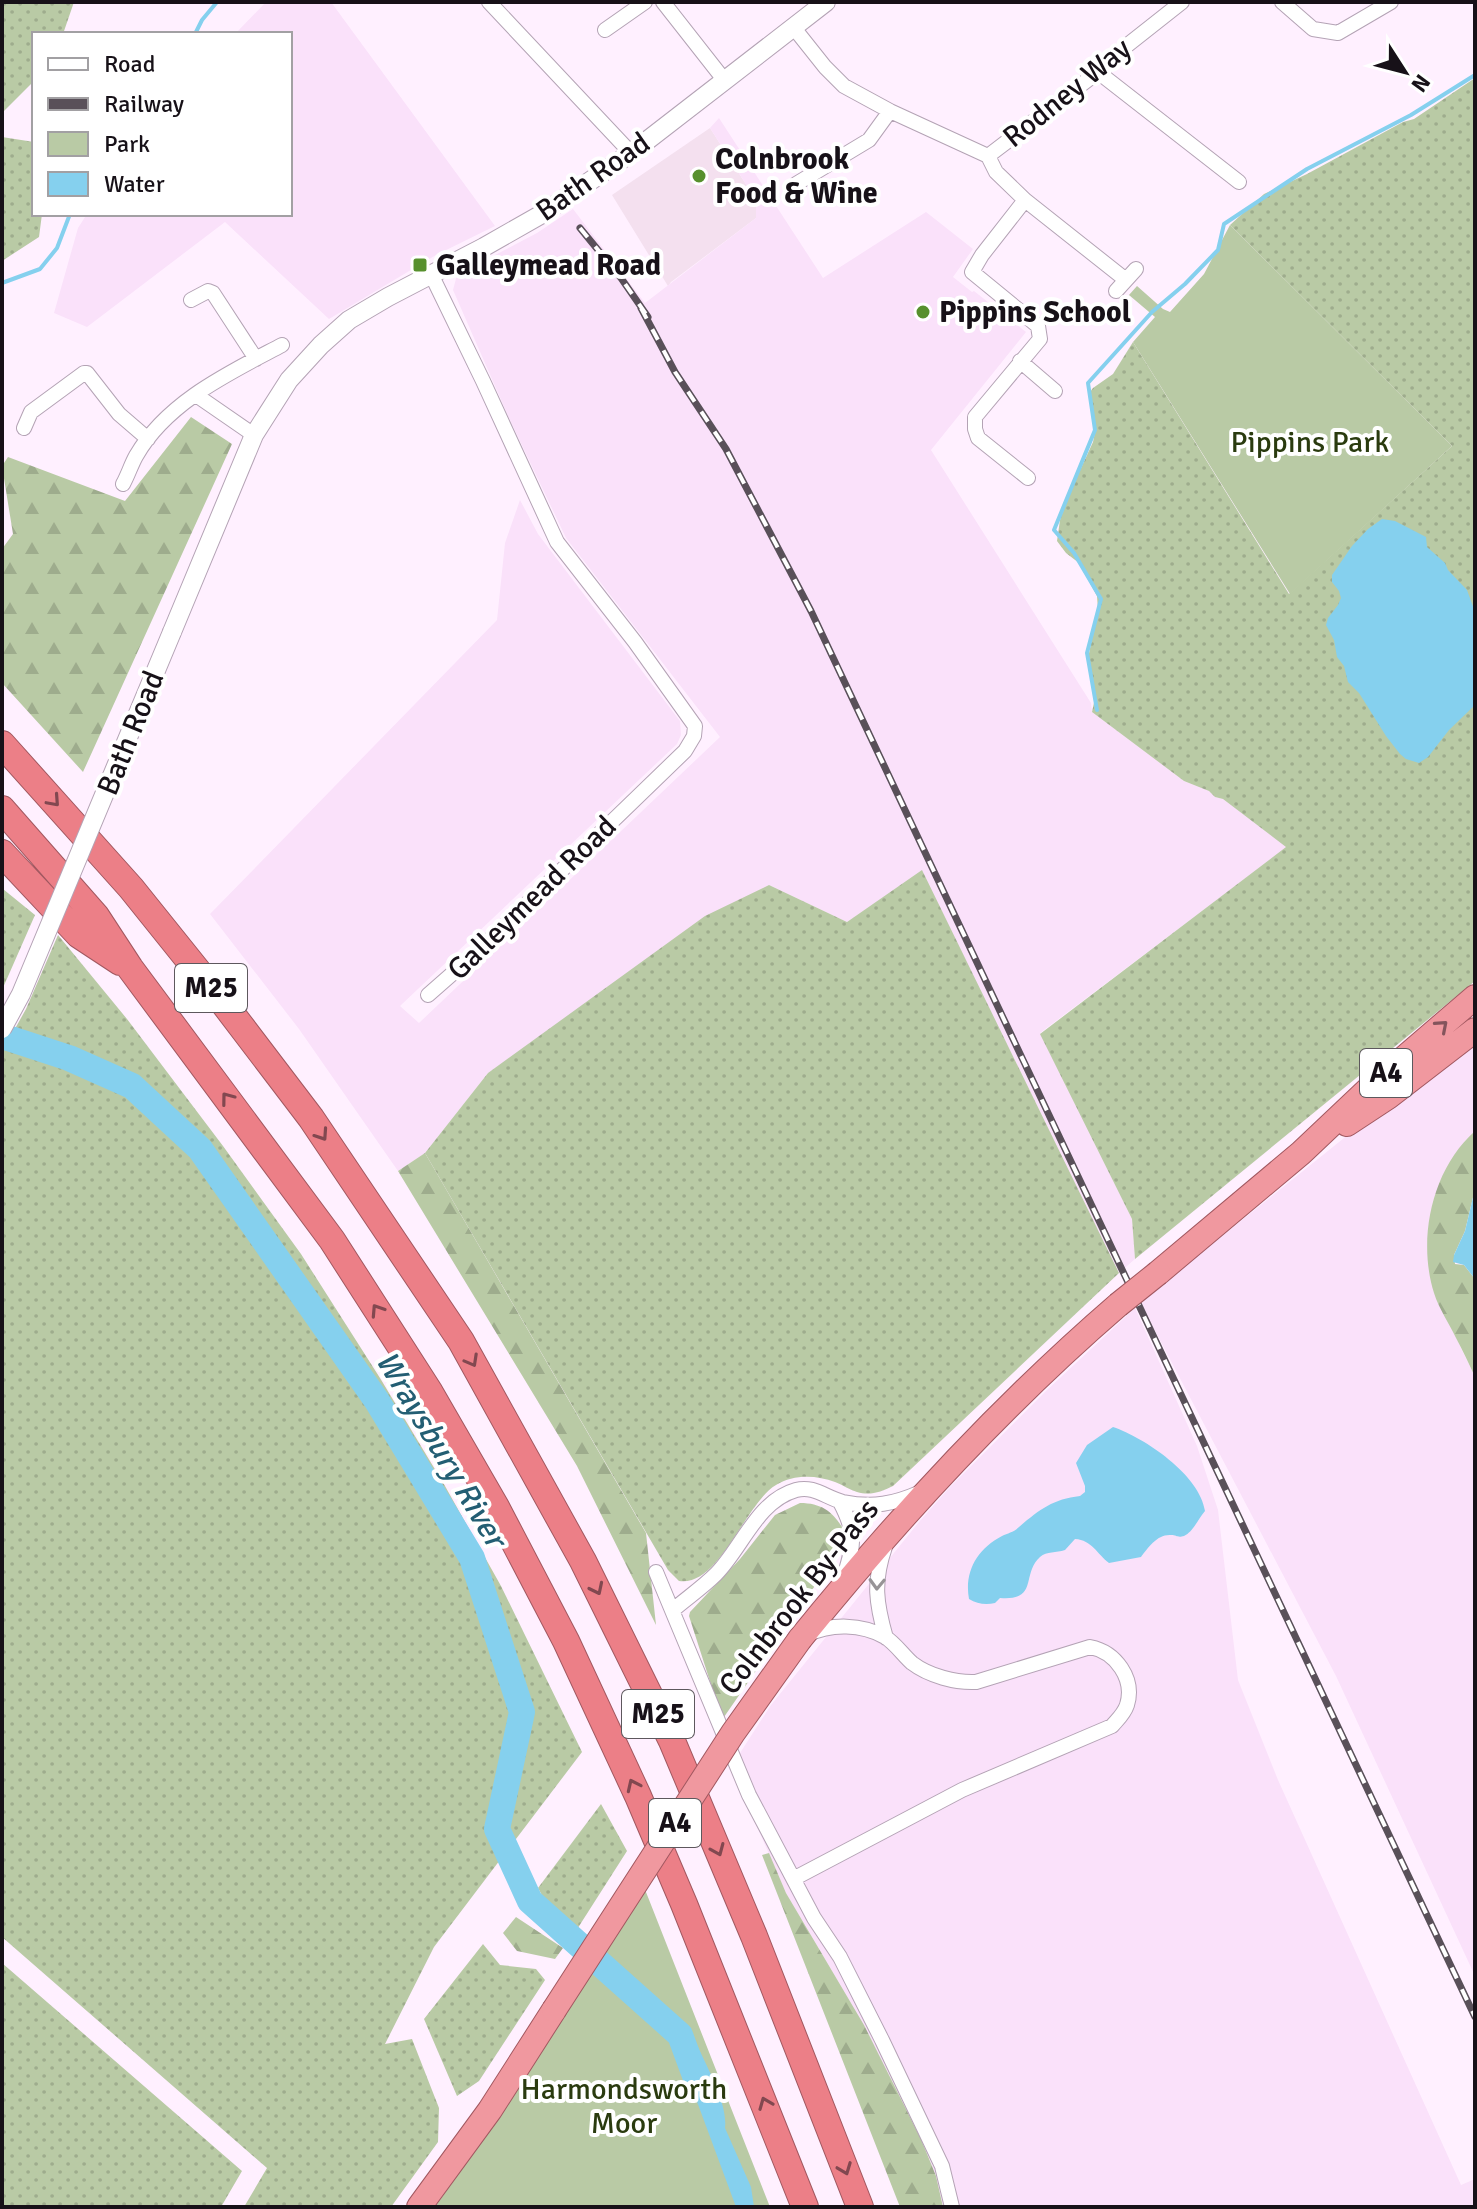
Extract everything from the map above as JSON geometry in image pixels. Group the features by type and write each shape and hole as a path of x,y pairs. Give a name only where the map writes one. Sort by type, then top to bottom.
{"highway":[{"name":"M25","path":"2,744 131,888 225,1005 311,1118 461,1341 583,1561 672,1741 754,1936 860,2207"},
{"name":"M25","path":"2,809 96,916 130,968 332,1240 429,1391 496,1507 566,1641 638,1796 805,2207"},
{"name":"M25","path":"2,853 79,935 130,968"},
{"name":"Colnbrook By-Pass","path":"419,2207 490,2110 733,1733 839,1590 929,1488 1029,1386 1118,1305 1301,1153 1375,1083 1475,997"},
{"name":"Colnbrook By-Pass","path":"1301,1153 1388,1097 1475,1030"}],"street":[{"path":"489,2 631,153"},
{"path":"605,30 645,2"},
{"path":"663,2 725,81"},
{"name":"Bath Road","path":"2,1029 33,966 254,435 289,380 349,320 542,214 631,153 826,2"},
{"name":"Rodney Way","path":"794,28 844,86 988,156 1098,72 1182,2"},
{"path":"1282,2 1313,29 1338,33 1391,2"},
{"path":"1098,72 1239,182"},
{"path":"796,184 869,140 890,111"},
{"path":"988,156 996,172 1025,200 1126,280"},
{"path":"1025,200 972,272 1038,326 1040,339 975,417 978,438 1028,478"},
{"name":"Galleymead Road","path":"428,995 477,952 685,751 694,736 695,726 635,642 557,542 431,274"},
{"path":"191,300 208,291 213,293 256,359"},
{"path":"123,484 148,439 178,407 282,345"},
{"path":"1020,361 1055,391"},
{"path":"24,428 31,412 87,373 119,414 148,439"},
{"path":"196,395 254,435"},
{"path":"673,1610 717,1574 771,1503 799,1489 824,1493 840,1502 887,1504 929,1488"},
{"path":"839,1590 853,1543 849,1521 840,1502"},
{"path":"886,1638 876,1586 878,1567 890,1532"},
{"path":"656,1572 749,1795 814,1918 840,1957 902,2082 942,2166 952,2207"},
{"path":"795,1878 962,1790 1112,1726 1126,1708 1128,1694 1123,1670 1111,1656 1090,1647 966,1683 941,1677 914,1665 886,1638 870,1631 843,1626 825,1628 800,1639"}],"shaded area":[{"path":"266,2 331,2 495,226 436,255 329,319 225,222 87,327 54,313 78,228 86,216 292,216 292,32 237,32"},
{"path":"719,118 823,278 926,212 973,249 953,277 1026,332 931,450 1091,703 1092,712 1184,781 1223,799 1287,847 1040,1033 1132,1219 1135,1259 1119,1273 922,871 847,922 769,885 488,1073 425,1153 398,1171 299,1029 210,914 497,620 505,543 520,500 538,534 680,721 681,735 677,744 400,1006 419,1023 720,737 566,538 453,290 457,275 537,233 573,209 645,303 756,218 756,200 710,128"},
{"path":"710,128 756,200 756,218 668,286 612,195"},
{"path":"1475,1038 1475,1131 1464,1142 1434,1292 1475,1377 1475,1976 1336,1676 1140,1302 1354,1130"},
{"path":"1135,1308 1197,1446 1218,1510 1238,1680 1278,1780 1461,2185 1475,2179 1475,2207 943,2207 936,2176 921,2139 864,2025 786,1893 731,1767 771,1705 919,1522 1047,1390"}],"green space":[{"path":"2,2 74,2 64,32 32,32 32,83 2,113"},
{"path":"1475,78 1475,981 1135,1259 1132,1219 1040,1034 1286,847 1223,799 1184,781 1092,712 1095,698 1088,658 1098,610 1097,596 1079,563 1057,541 1060,520 1070,492 1093,442 1095,432 1090,392 1113,374 1133,342 1289,594 1452,446 1230,225 1264,194 1414,119"},
{"path":"2,137 32,142 32,216 42,216 39,237 2,261"},
{"name":"Pippins Park","path":"1230,225 1452,446 1290,594 1133,342 1155,317 1129,295 1137,286 1170,312 1204,274"},
{"path":"191,417 232,444 83,772 2,683 2,549 13,534 2,466 8,457 125,501"},
{"path":"922,870 1119,1273 893,1486 866,1494 820,1478 798,1477 783,1481 754,1508 720,1558 707,1571 694,1579 679,1581 668,1570 425,1153 488,1073 705,916 769,885 847,922"},
{"path":"2,891 35,915 2,990"},
{"path":"58,935 127,1019 301,1254 445,1486 501,1586 582,1752 434,1947 385,2044 412,2039 439,2108 438,2142 391,2207 244,2207 267,2168 2,1937 2,1052 26,1009"},
{"path":"1475,1131 1475,1189 1465,1231 1454,1255 1455,1264 1464,1265 1475,1279 1475,1377 1436,1299 1427,1250 1432,1206 1439,1185 1460,1147"},
{"path":"425,1153 646,1533 656,1625 577,1466 398,1171"},
{"path":"800,1503 817,1505 830,1512 848,1538 724,1717 715,1697 690,1612 740,1559 775,1515"},
{"path":"601,1804 627,1851 574,1934 558,1924 538,1888"},
{"path":"769,1853 786,1893 864,2025 921,2139 936,2176 943,2207 900,2207 762,1855"},
{"name":"Harmondsworth Moor","path":"644,1887 770,2207 435,2207 483,2139"},
{"path":"516,1917 563,1948 555,1959 517,1951 503,1933"},
{"path":"483,1944 500,1965 536,1969 545,1980 479,2081 457,2096 424,2019"},
{"path":"2,1963 242,2171 221,2207 2,2207"}],"water":[{"path":"1382,519 1395,521 1426,537 1427,547 1467,590 1475,612 1475,705 1419,763 1400,754 1359,693 1348,682 1326,625 1341,598 1332,582 1332,575 1352,546"},
{"path":"1475,1189 1475,1279 1464,1265 1453,1262 1465,1231"},
{"path":"1113,1427 1155,1449 1193,1484 1205,1511 1193,1528 1184,1536 1161,1537 1141,1557 1109,1563 1090,1545 1075,1539 1065,1550 1040,1557 1034,1564 1025,1591 1020,1595 1000,1598 988,1604 969,1599 971,1571 979,1555 993,1541 1015,1530 1047,1506 1085,1492 1076,1463 1087,1445"},
{"path":"697,2045 720,2097 725,2128 751,2187 754,2207 736,2207 679,2053"}],"waterway":[{"path":"196,32 217,2"},
{"path":"1097,710 1087,653 1101,599 1074,553 1054,530 1095,430 1088,383 1152,312 1218,250 1224,224 1307,169 1411,115 1475,75"},
{"path":"2,283 40,269 57,248 69,216"},
{"name":"Wraysbury River","path":"2,1036 69,1058 132,1086 200,1149 377,1401 472,1558 522,1712 497,1829 530,1901 680,2035 697,2081"}],"railway":[{"path":"580,228 648,317"},
{"path":"641,308 675,372 726,449 811,611 1475,2017"}],"place":[{"name":"Colnbrook Food & Wine","path":"699,176"},
{"name":"Galleymead Road","path":"420,265"},
{"name":"Pippins School","path":"923,312"}]}
